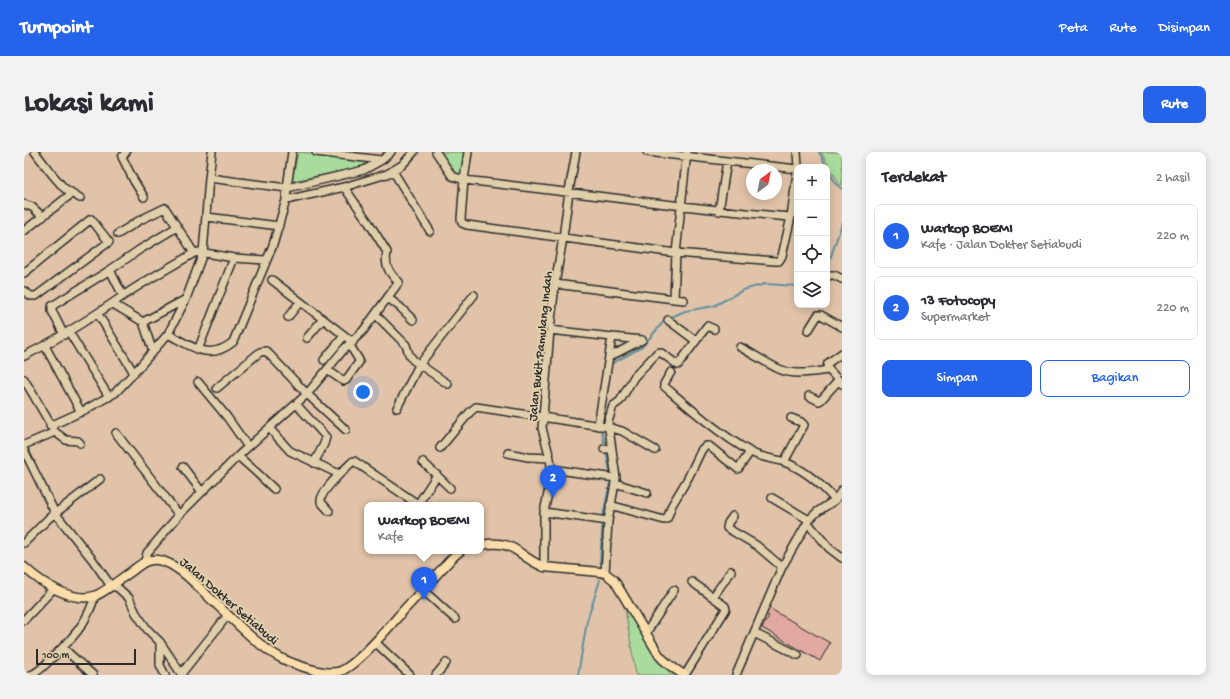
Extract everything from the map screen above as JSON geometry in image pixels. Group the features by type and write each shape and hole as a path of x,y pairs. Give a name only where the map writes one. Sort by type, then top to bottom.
{"main road":[{"path":"484,545 499,543 509,546 544,567 605,573 614,580 663,661 685,675"},
{"name":"Jalan Dokter Setiabudi","path":"145,561 158,560 172,565 180,570 248,634 272,653 288,662 312,672 341,673 352,665 375,642 456,554"},
{"path":"24,567 42,582 54,588 86,598 96,595 111,586 145,561"}],"street":[{"path":"24,445 109,397 134,373 168,334 186,299 203,253 212,152"},
{"path":"168,334 198,350 213,352 221,350 233,342 273,245 286,200 286,188 292,152"},
{"path":"316,152 382,160"},
{"path":"209,178 286,188 364,170 382,160 391,152"},
{"path":"286,200 344,187 393,171 414,152"},
{"path":"436,152 452,176 464,180 569,191 719,211 791,218"},
{"path":"468,152 461,218 462,223 467,226 676,253 779,261 782,256 791,218 794,196"},
{"name":"Jalan Bukit Pamulang Indah","path":"544,567 544,512 552,469 542,428 555,284 576,152"},
{"path":"647,152 687,154 727,161 794,168"},
{"path":"797,152 797,164"},
{"path":"37,153 64,188 80,198"},
{"path":"674,299 676,253 687,154"},
{"path":"124,155 134,181 144,197"},
{"path":"719,211 727,161"},
{"path":"393,171 430,231"},
{"path":"145,561 147,553 179,515 238,456 307,394 376,315 399,282 388,270 386,256 387,252 369,222 344,187"},
{"path":"24,231 70,195"},
{"path":"24,204 32,207 43,217"},
{"path":"118,234 140,220 165,208 194,253"},
{"path":"207,216 278,226"},
{"path":"24,273 91,219 109,242 36,296 31,296 24,291"},
{"path":"109,397 52,311 52,306 177,227"},
{"path":"24,356 45,346 98,314 123,296 194,253 199,252 234,258 266,260"},
{"path":"198,350 234,258"},
{"path":"110,270 123,296"},
{"path":"830,275 834,275 842,279"},
{"path":"272,280 323,319 351,343 359,362 346,380 342,380 327,370"},
{"path":"555,284 684,300"},
{"path":"397,408 419,365 474,295"},
{"path":"388,298 413,320"},
{"path":"143,322 186,299"},
{"path":"288,317 300,302"},
{"path":"113,304 143,322 153,352"},
{"path":"98,314 134,373"},
{"path":"376,315 406,345 410,356 419,365 448,384"},
{"path":"808,331 818,315 821,315 842,327"},
{"path":"307,338 323,319"},
{"path":"668,320 696,340"},
{"path":"605,573 605,520 610,505 615,479 608,449 608,427 613,406 620,401 634,377 657,353 660,352 678,365 707,326 714,329"},
{"path":"550,330 642,340 609,357"},
{"path":"324,360 344,336"},
{"path":"598,426 612,337"},
{"path":"45,346 81,412"},
{"path":"740,347 778,369 798,373 829,370"},
{"path":"217,388 264,350 307,394 346,430"},
{"path":"809,396 819,401 840,382 827,368 828,363 842,353"},
{"path":"671,372 664,386 704,420 750,452 784,462 813,478 823,486 835,500"},
{"path":"24,379 52,429 66,440 80,442"},
{"path":"198,382 227,417 248,447"},
{"path":"296,404 326,437 314,463"},
{"path":"440,448 470,412 476,407 608,427 622,431 655,450"},
{"path":"784,462 804,425 801,422 791,418"},
{"path":"269,428 290,451 339,474"},
{"path":"116,433 179,515"},
{"path":"610,505 664,520 667,519 672,505 688,478 702,449 709,446 738,469 750,452"},
{"path":"508,453 550,458"},
{"path":"25,455 55,513 111,586 118,588 129,598 136,613 147,629 160,642 182,675 228,615"},
{"path":"238,456 274,489"},
{"path":"329,511 320,499 339,474 352,462 357,462 414,502"},
{"path":"423,462 450,488"},
{"path":"183,467 202,492"},
{"path":"552,469 615,479 647,493"},
{"path":"420,502 437,475"},
{"path":"24,543 55,513 100,478"},
{"path":"736,675 782,567 809,522 817,512 835,500 842,490"},
{"path":"772,498 809,522 829,548 842,558"},
{"path":"544,512 605,520"},
{"path":"732,516 727,528 756,545 782,567"},
{"path":"713,597 731,572"},
{"path":"685,675 725,610 725,606 692,582"},
{"path":"24,620 54,588"},
{"path":"423,590 455,619"},
{"path":"646,633 674,590"},
{"path":"31,675 39,670 63,648 78,630 89,614 96,595"},
{"path":"754,633 798,655"},
{"path":"160,642 160,665 165,675"},
{"path":"375,642 410,675"},
{"path":"63,648 93,675"},
{"path":"436,675 446,663"}],"green space":[{"path":"298,152 373,160 361,167 292,181"},
{"path":"440,152 466,152 462,176 454,174"},
{"path":"821,152 842,152 842,186 830,168 830,164 828,164"},
{"path":"623,596 661,659 684,675 636,675"}],"building":[{"path":"767,607 830,643 820,661 762,628 769,616 765,614"}],"waterway":[{"path":"819,152 836,184 842,189"},
{"path":"830,259 842,223"},
{"path":"669,318 685,311 714,306 743,290 765,284 794,286"},
{"path":"611,364 642,347 665,320"},
{"path":"603,421 610,374"},
{"path":"602,431 605,447"},
{"path":"600,562 603,516 610,482 610,472 606,451"},
{"path":"578,675 587,621 600,580"}],"place":[{"name":"13 Fotocopy","path":"553,498"},
{"name":"Warkop BOEMI","path":"424,600"}]}
